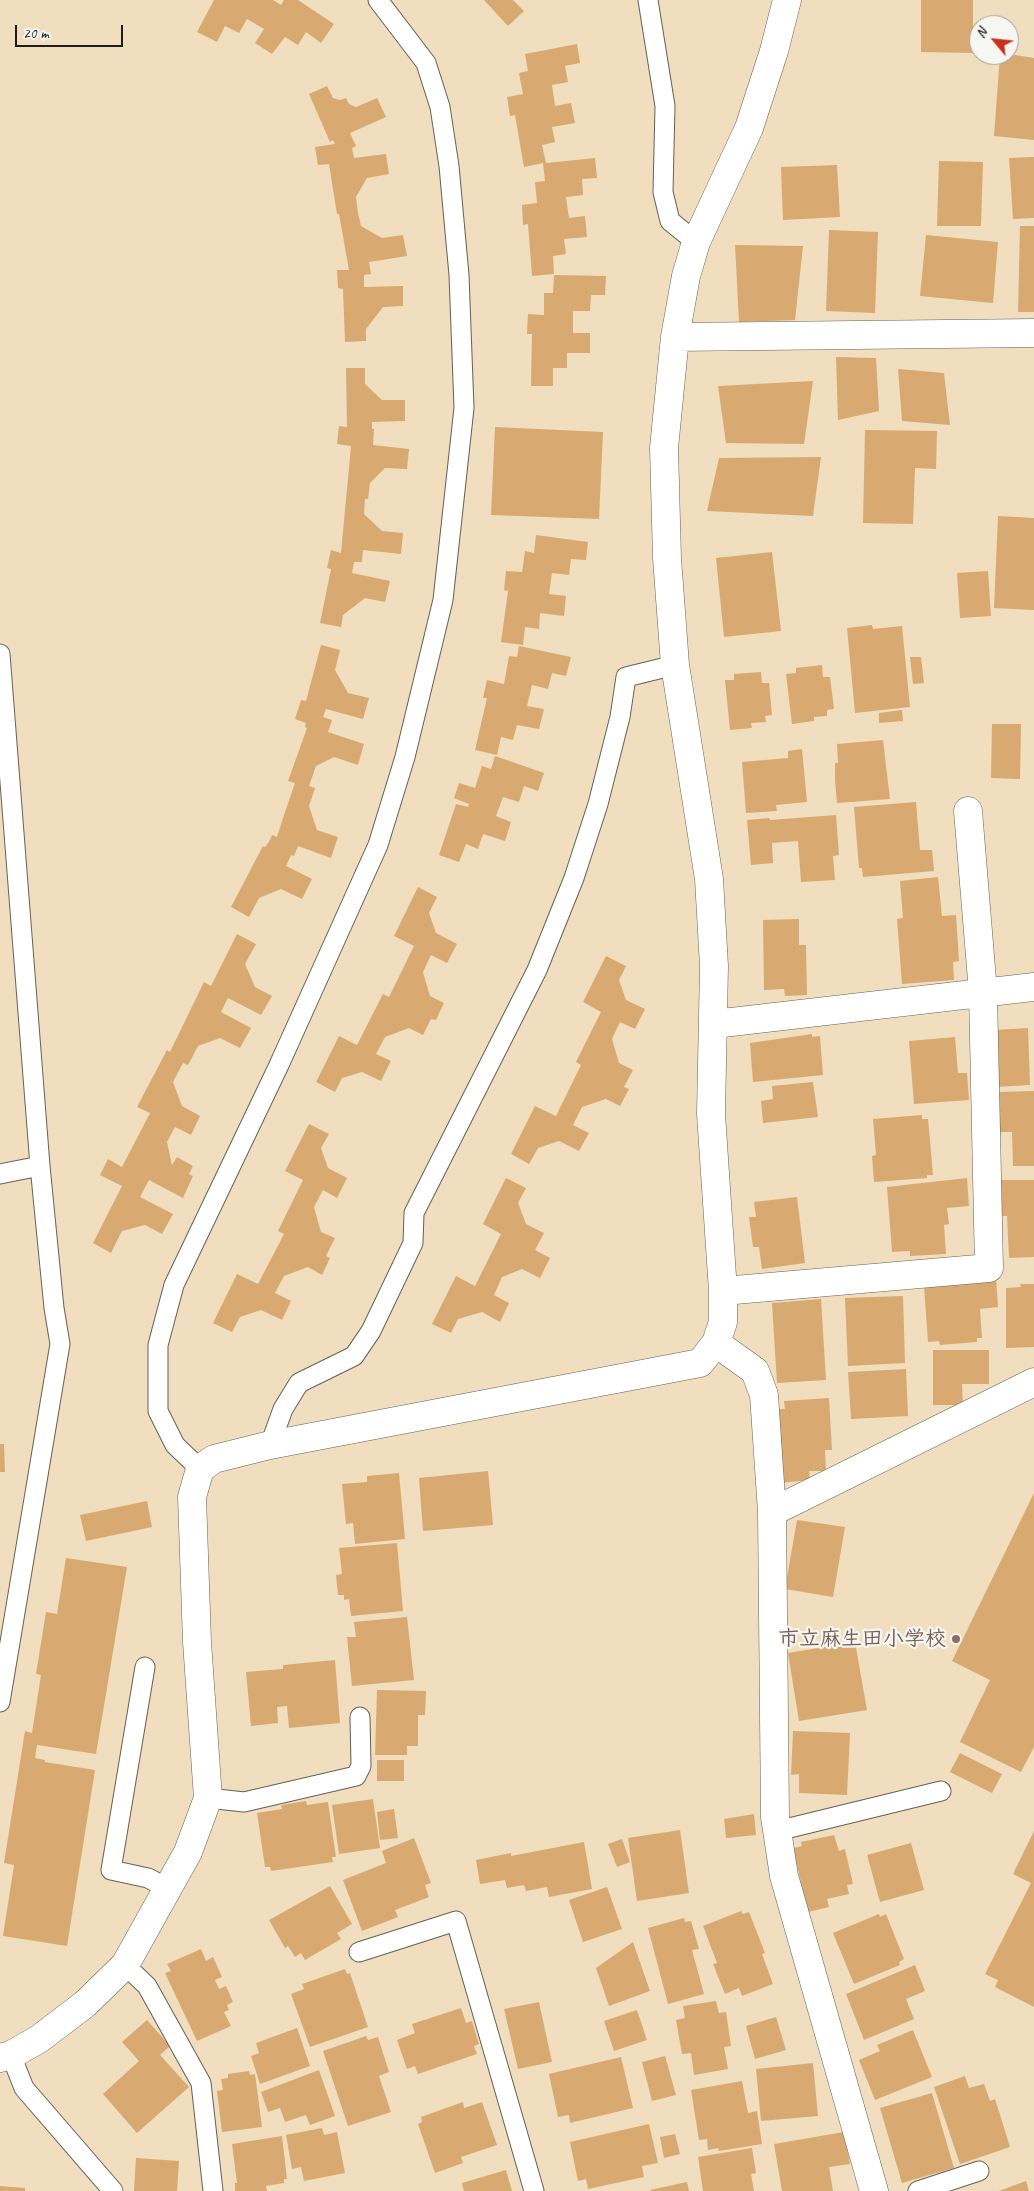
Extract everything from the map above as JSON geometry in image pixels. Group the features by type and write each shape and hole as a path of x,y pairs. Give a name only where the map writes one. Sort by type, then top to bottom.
{"street":[{"path":"6,2056 39,2039 85,2004 125,1965 169,1890 188,1852 208,1798 197,1642 192,1497 200,1469 214,1459 270,1445 700,1363 716,1343 723,1322 723,1291 711,1114 714,966 709,879 675,665 667,558 664,448 675,336 696,242 750,128 774,51 787,0"},
{"path":"675,336 1034,333"},
{"path":"723,1291 989,1268 983,992 968,810"},
{"path":"714,1024 1034,987"},
{"path":"716,1343 756,1371 764,1395 772,1512 775,1816 777,1831 784,1876 874,2191"},
{"path":"772,1512 1034,1382"}],"lane":[{"path":"200,1469 175,1445 158,1410 158,1345 174,1285 280,1066 378,845 405,757 443,600 464,408 459,275 449,166 440,107 426,64 378,0"},
{"path":"648,0 664,106 663,192 670,221 696,242"},
{"path":"0,654 40,1166 54,1308 60,1344 0,1702"},
{"path":"270,1445 283,1409 299,1383 354,1356 371,1331 413,1243 414,1213 536,970 562,908 598,804 620,716 626,677 675,665"},
{"path":"0,1174 40,1166"},
{"path":"145,1667 111,1870 148,1878 169,1890"},
{"path":"208,1798 244,1802 356,1776 361,1766 360,1717"},
{"path":"777,1831 941,1791"},
{"path":"359,1952 456,1921 534,2191"},
{"path":"125,1965 147,1986 201,2083 213,2191"},
{"path":"6,2056 24,2088 113,2191"},
{"path":"918,2191 979,2171"}],"building":[{"path":"214,0 273,0 281,5 284,0 298,0 334,24 321,43 306,32 298,45 285,37 272,54 255,43 264,29 247,19 239,33 225,26 217,42 197,32"},
{"path":"484,0 513,0 524,11 508,26"},
{"path":"921,0 973,0 973,15 969,15 969,53 921,52"},
{"path":"577,44 580,63 565,66 568,82 552,85 555,106 571,103 575,123 552,127 555,142 542,145 546,163 595,158 597,178 582,179 583,195 566,197 569,218 585,216 587,237 564,239 566,254 553,256 554,274 532,276 528,224 523,225 522,205 537,203 535,182 545,181 543,163 524,167 515,115 510,116 507,97 523,94 519,73 528,71 525,54"},
{"path":"1019,56 1034,58 1034,140 994,136 999,65 1019,65"},
{"path":"327,86 333,98 340,100 346,98 349,104 356,107 377,98 386,117 350,133 356,146 352,148 354,158 386,154 389,174 367,178 356,197 361,226 382,238 403,235 407,256 369,262 371,274 364,275 364,287 403,286 403,306 383,307 366,329 366,341 345,342 343,289 338,288 337,270 349,270 329,164 318,165 315,147 335,144 333,140 330,142 309,94"},
{"path":"1034,157 1034,218 1013,219 1009,158"},
{"path":"939,161 983,162 981,226 937,226"},
{"path":"837,165 840,217 783,220 781,167"},
{"path":"1020,226 1034,226 1034,312 1018,312"},
{"path":"829,230 878,232 875,313 826,311"},
{"path":"926,235 998,242 993,303 920,296"},
{"path":"735,245 803,246 795,320 739,322"},
{"path":"554,275 606,276 605,295 591,295 590,311 573,311 573,333 590,333 590,353 567,353 567,368 553,368 553,386 531,386 532,334 527,334 528,314 544,315 544,293 553,293"},
{"path":"836,357 876,358 879,411 838,420"},
{"path":"346,368 365,368 365,384 382,400 405,400 405,421 372,422 372,429 374,429 373,445 409,449 407,469 385,468 370,483 368,499 365,499 364,514 382,531 403,533 401,554 363,550 362,562 354,562 352,573 390,581 385,602 365,598 343,615 341,627 320,623 331,569 327,568 331,550 341,553 351,446 337,444 339,426 347,427"},
{"path":"898,369 944,373 950,425 902,421"},
{"path":"813,381 804,444 726,443 718,386"},
{"path":"495,427 603,432 599,519 491,515"},
{"path":"865,430 937,431 936,469 915,468 913,524 863,523"},
{"path":"821,457 813,516 707,511 719,458"},
{"path":"998,516 1034,518 1034,610 994,608"},
{"path":"536,535 588,542 586,560 571,559 569,575 552,573 549,594 566,596 564,616 540,613 539,629 525,627 523,645 501,642 508,591 504,590 506,571 522,572 525,551 534,553"},
{"path":"772,552 781,631 724,637 716,558"},
{"path":"988,571 991,616 960,618 957,573"},
{"path":"872,625 873,629 902,626 910,707 855,713 847,628"},
{"path":"321,645 340,650 335,670 348,693 369,698 363,719 326,709 323,717 332,720 328,732 364,744 358,765 334,757 316,766 309,786 315,788 309,806 317,830 338,837 331,858 298,846 294,856 291,855 286,866 312,879 302,899 281,889 259,898 249,917 231,907 263,846 265,847 272,835 277,837 295,783 288,781 307,728 305,727 306,723 295,719 301,700 306,701"},
{"path":"519,646 571,657 566,676 552,673 548,689 532,685 527,706 544,709 539,729 517,725 513,740 501,737 497,755 475,750 487,698 483,698 487,680 504,684 509,656 517,657"},
{"path":"910,657 921,657 924,683 913,684"},
{"path":"822,665 823,677 830,677 834,709 827,710 827,716 814,717 814,721 792,724 786,674 796,673 796,668"},
{"path":"761,672 762,683 769,683 772,715 765,716 766,722 751,723 752,728 730,730 725,680 734,680 734,674"},
{"path":"902,710 903,721 879,723 879,713"},
{"path":"992,724 1021,724 1020,779 991,778"},
{"path":"883,740 890,799 837,803 835,763 838,763 837,744"},
{"path":"802,749 807,802 776,805 777,811 746,813 742,762 788,758 788,751"},
{"path":"495,756 544,773 538,791 524,786 519,802 503,797 496,816 511,822 505,841 483,834 478,849 466,844 459,862 439,855 456,804 468,807 469,804 454,798 459,783 475,788 482,766 491,769"},
{"path":"916,802 920,850 932,850 934,871 863,877 862,868 859,868 854,807"},
{"path":"836,815 839,855 833,856 835,880 801,882 798,841 772,843 773,863 751,865 747,820"},
{"path":"938,877 942,916 956,915 959,961 953,962 954,980 902,984 897,919 903,918 900,881"},
{"path":"418,887 437,897 429,913 436,933 457,944 447,963 431,955 423,972 430,996 444,1003 436,1020 431,1019 423,1035 409,1028 385,1037 376,1054 391,1061 381,1081 362,1072 342,1078 335,1092 316,1082 339,1036 357,1045 383,994 389,997 414,946 394,936"},
{"path":"799,919 799,945 806,945 807,995 785,996 784,989 764,990 763,920"},
{"path":"237,934 256,944 245,964 255,987 272,996 261,1015 228,998 221,1012 251,1028 240,1048 220,1038 198,1046 188,1065 183,1063 173,1082 182,1106 200,1116 191,1135 175,1127 167,1142 172,1165 177,1157 193,1166 189,1174 193,1176 183,1198 149,1180 140,1197 173,1214 162,1234 145,1225 122,1231 111,1253 93,1243 122,1186 100,1175 108,1159 122,1167 150,1113 137,1107 167,1050 170,1052 204,982 211,986"},
{"path":"606,956 626,966 619,980 626,1000 645,1009 635,1029 620,1022 612,1039 619,1063 633,1070 624,1087 629,1089 620,1106 606,1099 582,1107 573,1125 589,1133 579,1151 559,1141 538,1148 529,1164 511,1154 535,1106 556,1116 581,1065 576,1062 601,1012 583,1002"},
{"path":"1028,1028 1030,1085 996,1087 994,1030"},
{"path":"812,1034 812,1037 820,1036 823,1075 753,1082 750,1043"},
{"path":"955,1037 958,1073 967,1073 969,1100 914,1104 909,1041"},
{"path":"813,1082 818,1117 763,1123 761,1101 773,1099 772,1086"},
{"path":"1034,1091 1034,1166 1013,1166 1012,1132 998,1132 997,1092"},
{"path":"922,1115 922,1119 928,1119 933,1175 927,1175 927,1178 874,1182 872,1156 876,1155 873,1119"},
{"path":"309,1124 329,1134 321,1148 328,1168 347,1178 337,1198 323,1190 314,1207 321,1232 335,1238 326,1256 330,1258 322,1275 308,1267 284,1276 275,1293 291,1301 282,1320 261,1310 240,1317 232,1332 213,1323 237,1274 258,1284 284,1234 278,1231 303,1180 285,1171"},
{"path":"506,1178 526,1188 518,1203 526,1224 544,1233 535,1250 550,1258 540,1278 522,1269 502,1277 494,1295 509,1303 500,1322 482,1312 458,1319 451,1333 432,1324 456,1276 475,1286 501,1234 483,1224"},
{"path":"967,1178 969,1206 947,1208 949,1224 944,1225 946,1254 910,1256 910,1251 892,1252 887,1187"},
{"path":"1001,1180 1034,1180 1034,1257 1009,1258 1007,1216 1002,1216"},
{"path":"797,1197 805,1263 762,1269 759,1247 753,1247 749,1217 756,1217 754,1202"},
{"path":"996,1279 998,1307 980,1309 982,1338 977,1338 977,1342 940,1345 939,1341 928,1342 924,1286"},
{"path":"1020,1284 1034,1284 1034,1347 1006,1348 1006,1288 1021,1287"},
{"path":"903,1296 905,1363 848,1366 845,1298"},
{"path":"821,1299 826,1380 777,1383 772,1303"},
{"path":"933,1350 989,1350 989,1384 962,1384 963,1405 933,1405"},
{"path":"906,1369 908,1416 851,1419 848,1372"},
{"path":"829,1398 832,1450 825,1450 826,1471 809,1471 810,1480 779,1483 775,1409 785,1409 784,1401"},
{"path":"0,1444 4,1444 5,1472 0,1472"},
{"path":"488,1471 493,1525 423,1531 419,1478"},
{"path":"399,1473 405,1539 355,1544 353,1523 346,1524 342,1484 367,1482 367,1476"},
{"path":"1034,1493 1034,1747 1021,1772 960,1742 990,1680 952,1661"},
{"path":"147,1501 152,1527 86,1541 80,1515"},
{"path":"797,1520 845,1527 833,1597 785,1589"},
{"path":"397,1543 403,1611 351,1616 349,1599 344,1600 344,1595 338,1595 336,1575 342,1574 339,1548"},
{"path":"66,1558 127,1567 96,1754 37,1745 35,1758 45,1760 45,1762 95,1770 67,1946 3,1936 14,1865 4,1863 25,1731 32,1733 41,1675 36,1674 46,1612 57,1614"},
{"path":"407,1617 414,1680 352,1686 347,1637 356,1637 354,1622"},
{"path":"855,1642 867,1710 799,1721 788,1653"},
{"path":"335,1660 340,1723 289,1728 287,1706 277,1707 278,1723 251,1726 246,1672 283,1669 283,1665"},
{"path":"377,1690 426,1691 425,1715 418,1715 418,1746 407,1746 407,1755 375,1755"},
{"path":"793,1731 850,1733 847,1795 799,1793 799,1774 791,1775"},
{"path":"960,1753 1002,1774 992,1793 950,1772"},
{"path":"377,1760 404,1760 404,1781 377,1781"},
{"path":"373,1799 380,1848 339,1854 332,1805"},
{"path":"306,1801 307,1805 328,1802 336,1857 332,1857 333,1862 271,1871 270,1867 265,1867 257,1813 282,1809 281,1805"},
{"path":"394,1809 398,1838 380,1840 377,1812"},
{"path":"754,1814 756,1835 726,1838 724,1819"},
{"path":"680,1830 689,1893 637,1901 628,1838"},
{"path":"1034,1831 1034,2007 995,1987 998,1980 985,1974 1031,1883 1013,1874"},
{"path":"834,1835 839,1851 845,1849 853,1884 847,1885 849,1894 827,1899 829,1907 808,1912 793,1848 802,1846 801,1842"},
{"path":"414,1838 431,1883 425,1885 429,1897 395,1910 398,1917 362,1931 343,1880 386,1863 382,1851"},
{"path":"622,1839 630,1862 617,1867 608,1844"},
{"path":"584,1842 592,1889 549,1897 547,1887 526,1891 524,1885 507,1888 505,1880 480,1884 476,1860 511,1853 511,1856"},
{"path":"911,1843 924,1890 880,1902 867,1855"},
{"path":"330,1886 352,1924 337,1933 341,1939 305,1960 301,1953 295,1957 288,1946 285,1948 269,1920"},
{"path":"607,1887 622,1929 583,1942 569,1900"},
{"path":"741,1911 743,1914 749,1912 765,1953 762,1954 773,1984 742,1996 739,1988 725,1994 713,1964 717,1963 703,1926"},
{"path":"879,1914 880,1917 886,1914 904,1959 899,1962 900,1965 854,1984 833,1933"},
{"path":"684,1918 685,1922 691,1921 699,1949 692,1950 704,1994 668,2004 648,1928"},
{"path":"633,1942 650,1991 609,2006 596,1968"},
{"path":"201,1949 206,1961 213,1957 222,1977 215,1980 219,1989 226,1986 233,2002 227,2005 229,2010 224,2012 231,2026 197,2041 165,1973 171,1971 167,1964"},
{"path":"915,1965 925,1991 906,1999 914,2019 864,2040 846,1994"},
{"path":"345,1969 347,1974 350,1973 368,2027 310,2047 291,1994 304,1989 302,1984"},
{"path":"716,2001 719,2013 726,2012 731,2046 724,2047 728,2069 694,2075 691,2053 682,2054 676,2020 685,2018 683,2006"},
{"path":"539,2002 552,2062 518,2069 504,2009"},
{"path":"461,2008 466,2023 472,2021 479,2044 474,2046 477,2054 418,2074 415,2066 407,2069 397,2040 415,2033 412,2024"},
{"path":"637,2010 647,2040 614,2051 604,2021"},
{"path":"776,2017 786,2050 755,2059 746,2026"},
{"path":"147,2020 170,2046 160,2055 189,2087 137,2133 103,2094 139,2061 122,2042"},
{"path":"297,2028 310,2066 260,2084 251,2056 259,2053 256,2043"},
{"path":"913,2030 932,2077 875,2100 859,2060 880,2051 877,2045"},
{"path":"366,2036 368,2040 378,2037 389,2072 379,2076 391,2112 348,2126 323,2051"},
{"path":"665,2056 676,2095 652,2101 642,2062"},
{"path":"621,2057 633,2108 570,2123 569,2115 558,2117 549,2074"},
{"path":"813,2063 818,2116 761,2121 756,2069"},
{"path":"319,2070 335,2116 310,2125 306,2115 285,2122 280,2108 268,2112 261,2092"},
{"path":"249,2071 250,2075 255,2074 262,2127 222,2132 217,2091 223,2090 221,2079 228,2078 228,2074"},
{"path":"965,2076 969,2088 984,2084 990,2101 995,2099 1010,2147 960,2164 934,2087"},
{"path":"742,2081 748,2113 757,2111 762,2144 719,2151 718,2148 708,2150 707,2139 699,2140 691,2090"},
{"path":"932,2093 954,2168 902,2183 880,2108"},
{"path":"463,2102 464,2108 482,2102 497,2145 461,2157 463,2163 435,2173 418,2124 422,2122 421,2117"},
{"path":"649,2124 658,2163 642,2166 644,2177 588,2189 586,2179 578,2181 570,2142"},
{"path":"322,2128 324,2135 337,2132 345,2173 304,2181 301,2167 292,2169 286,2135"},
{"path":"844,2132 850,2164 829,2167 833,2191 782,2191 774,2144"},
{"path":"675,2134 680,2154 664,2158 660,2137"},
{"path":"282,2136 287,2179 284,2179 284,2183 266,2186 267,2191 235,2191 235,2183 237,2183 232,2144"},
{"path":"752,2148 756,2173 751,2174 754,2191 703,2191 698,2157"},
{"path":"136,2158 179,2161 177,2191 134,2191"},
{"path":"506,2170 512,2191 464,2191 462,2183"},
{"path":"1026,2181 1029,2191 999,2191"},
{"path":"687,2182 689,2191 650,2190"},
{"path":"0,2186 25,2188 25,2191 0,2191"}],"place":[{"name":"市立麻生田小学校","path":"956,1639"}]}
